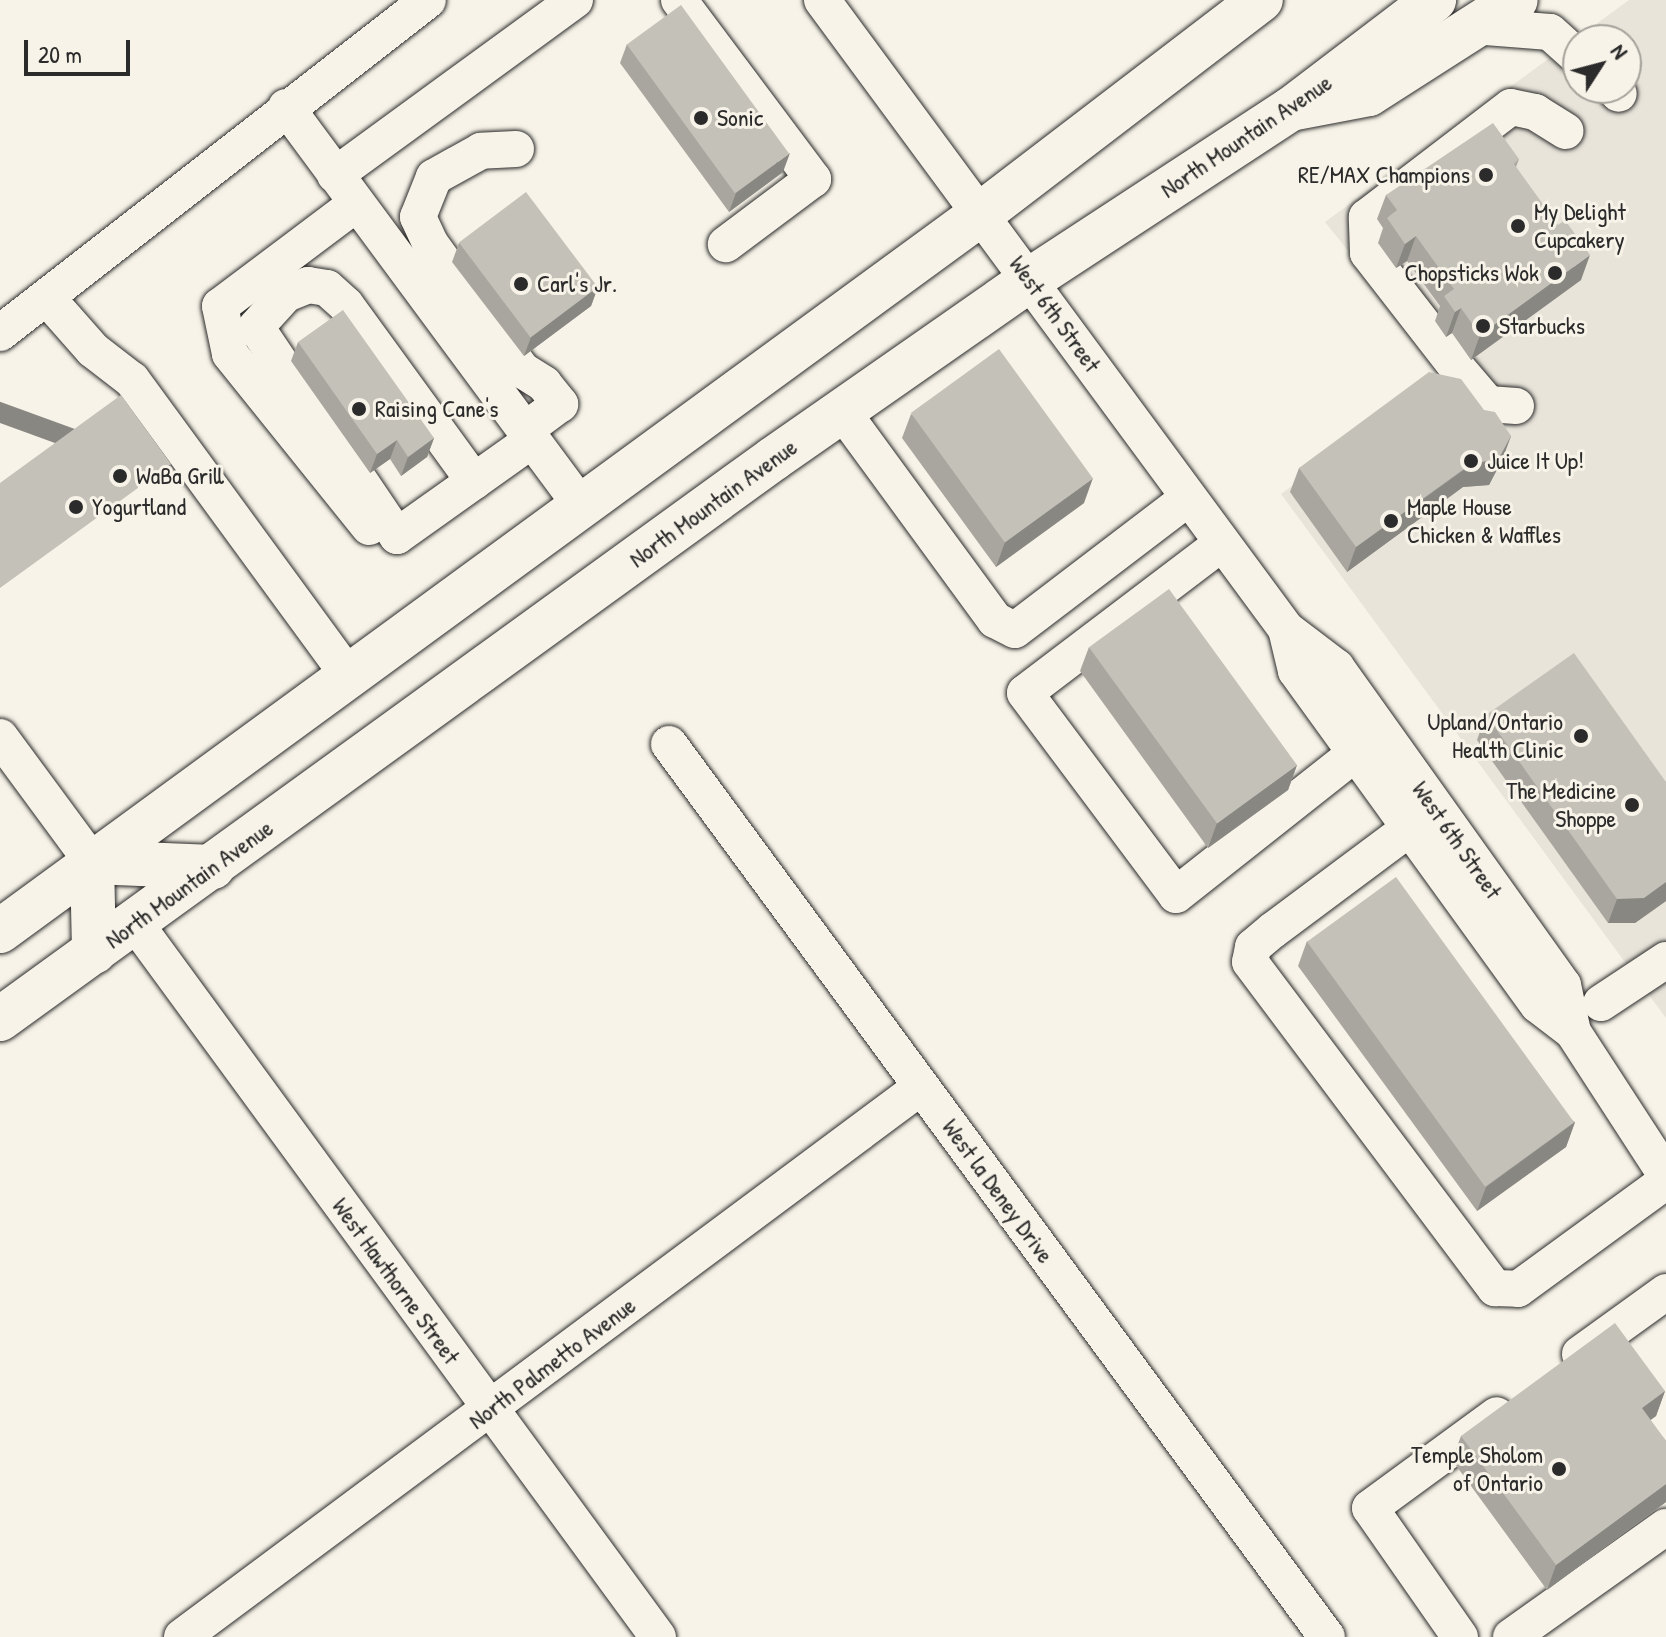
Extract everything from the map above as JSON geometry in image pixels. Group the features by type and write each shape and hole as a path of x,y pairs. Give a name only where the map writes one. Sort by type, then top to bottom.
{"main road":[{"path":"0,931 982,213 1261,0"},
{"name":"North Mountain Avenue","path":"0,1019 842,411 1031,279 1291,109 1434,0"},
{"path":"1291,109 1369,94 1516,0"},
{"path":"92,862 213,867"},
{"path":"92,862 94,952"}],"street":[{"path":"0,333 48,299 286,107 428,0"},
{"path":"335,175 575,0"},
{"path":"679,0 813,179 726,244"},
{"name":"West 6th Street","path":"822,0 1031,279 1187,499 1286,629 1336,667 1376,721 1435,812 1563,985 1573,1032"},
{"path":"1473,26 1550,32 1562,43"},
{"path":"286,107 581,505"},
{"path":"1516,406 1488,404 1458,369 1368,253 1367,217 1511,107 1535,112 1566,131"},
{"path":"397,536 474,481 560,404 544,384 522,370 430,243 418,217 434,177 481,151 516,149"},
{"path":"356,204 220,306 230,354 365,526 397,536"},
{"path":"397,536 256,327 286,294 308,285 327,288 346,305 474,481"},
{"path":"48,299 93,350 132,380 348,675"},
{"path":"842,411 995,620 1015,630 1187,499"},
{"path":"1221,544 1025,693 1176,895 1356,753"},
{"name":"West 6th Street","path":"1286,629 1296,671 1538,1005 1573,1032 1666,1175"},
{"path":"0,737 92,862"},
{"name":"West la Deney Drive","path":"669,744 1327,1637"},
{"path":"1410,828 1273,930 1253,947 1250,962 1495,1288 1518,1289 1666,1181"},
{"name":"West Hawthorne Street","path":"135,923 658,1637"},
{"path":"1601,1003 1666,960"},
{"name":"North Palmetto Avenue","path":"182,1637 921,1087"},
{"path":"1460,1637 1370,1508 1666,1292"},
{"path":"1511,1637 1666,1527"}],"shaded area":[{"path":"1629,0 1666,0 1666,1018 1281,494 1446,372 1325,222 1562,49 1562,104 1642,104 1642,24 1596,24"}],"building":[{"name":"Sonic","path":"681,5 789,154 735,193 627,44"},
{"path":"1493,123 1519,159 1514,164 1558,225 1565,220 1590,255 1480,335 1461,308 1455,312 1444,296 1454,289 1416,236 1405,244 1387,218 1397,210 1386,195"},
{"name":"Carl's Jr.","path":"526,192 598,287 531,338 459,243"},
{"name":"Raising Cane's","path":"343,310 434,438 408,457 397,440 377,454 298,342"},
{"path":"999,349 1093,478 1005,543 911,413"},
{"path":"1429,372 1461,379 1484,410 1495,412 1511,436 1498,460 1472,463 1356,547 1299,468"},
{"path":"121,395 171,464 0,588 0,483"},
{"path":"1169,589 1297,765 1217,824 1089,647"},
{"path":"1574,653 1666,782 1666,882 1644,898 1617,899 1486,715"},
{"path":"1396,877 1574,1122 1485,1187 1307,942"},
{"name":"Temple Sholom of Ontario","path":"1615,1323 1665,1391 1642,1408 1666,1441 1666,1484 1556,1565 1461,1436"}],"place":[{"name":"Sonic","path":"701,118"},
{"name":"RE/MAX Champions","path":"1486,175"},
{"name":"My Delight Cupcakery","path":"1518,226"},
{"name":"Chopsticks Wok","path":"1555,273"},
{"name":"Carl's Jr.","path":"521,284"},
{"name":"Starbucks","path":"1483,326"},
{"name":"Raising Cane's","path":"359,409"},
{"name":"Juice It Up!","path":"1471,461"},
{"name":"WaBa Grill","path":"120,476"},
{"name":"Yogurtland","path":"76,507"},
{"name":"Maple House Chicken & Waffles","path":"1391,521"},
{"name":"Upland/Ontario Health Clinic","path":"1581,736"},
{"name":"The Medicine Shoppe","path":"1632,805"},
{"name":"Temple Sholom of Ontario","path":"1559,1469"}]}
